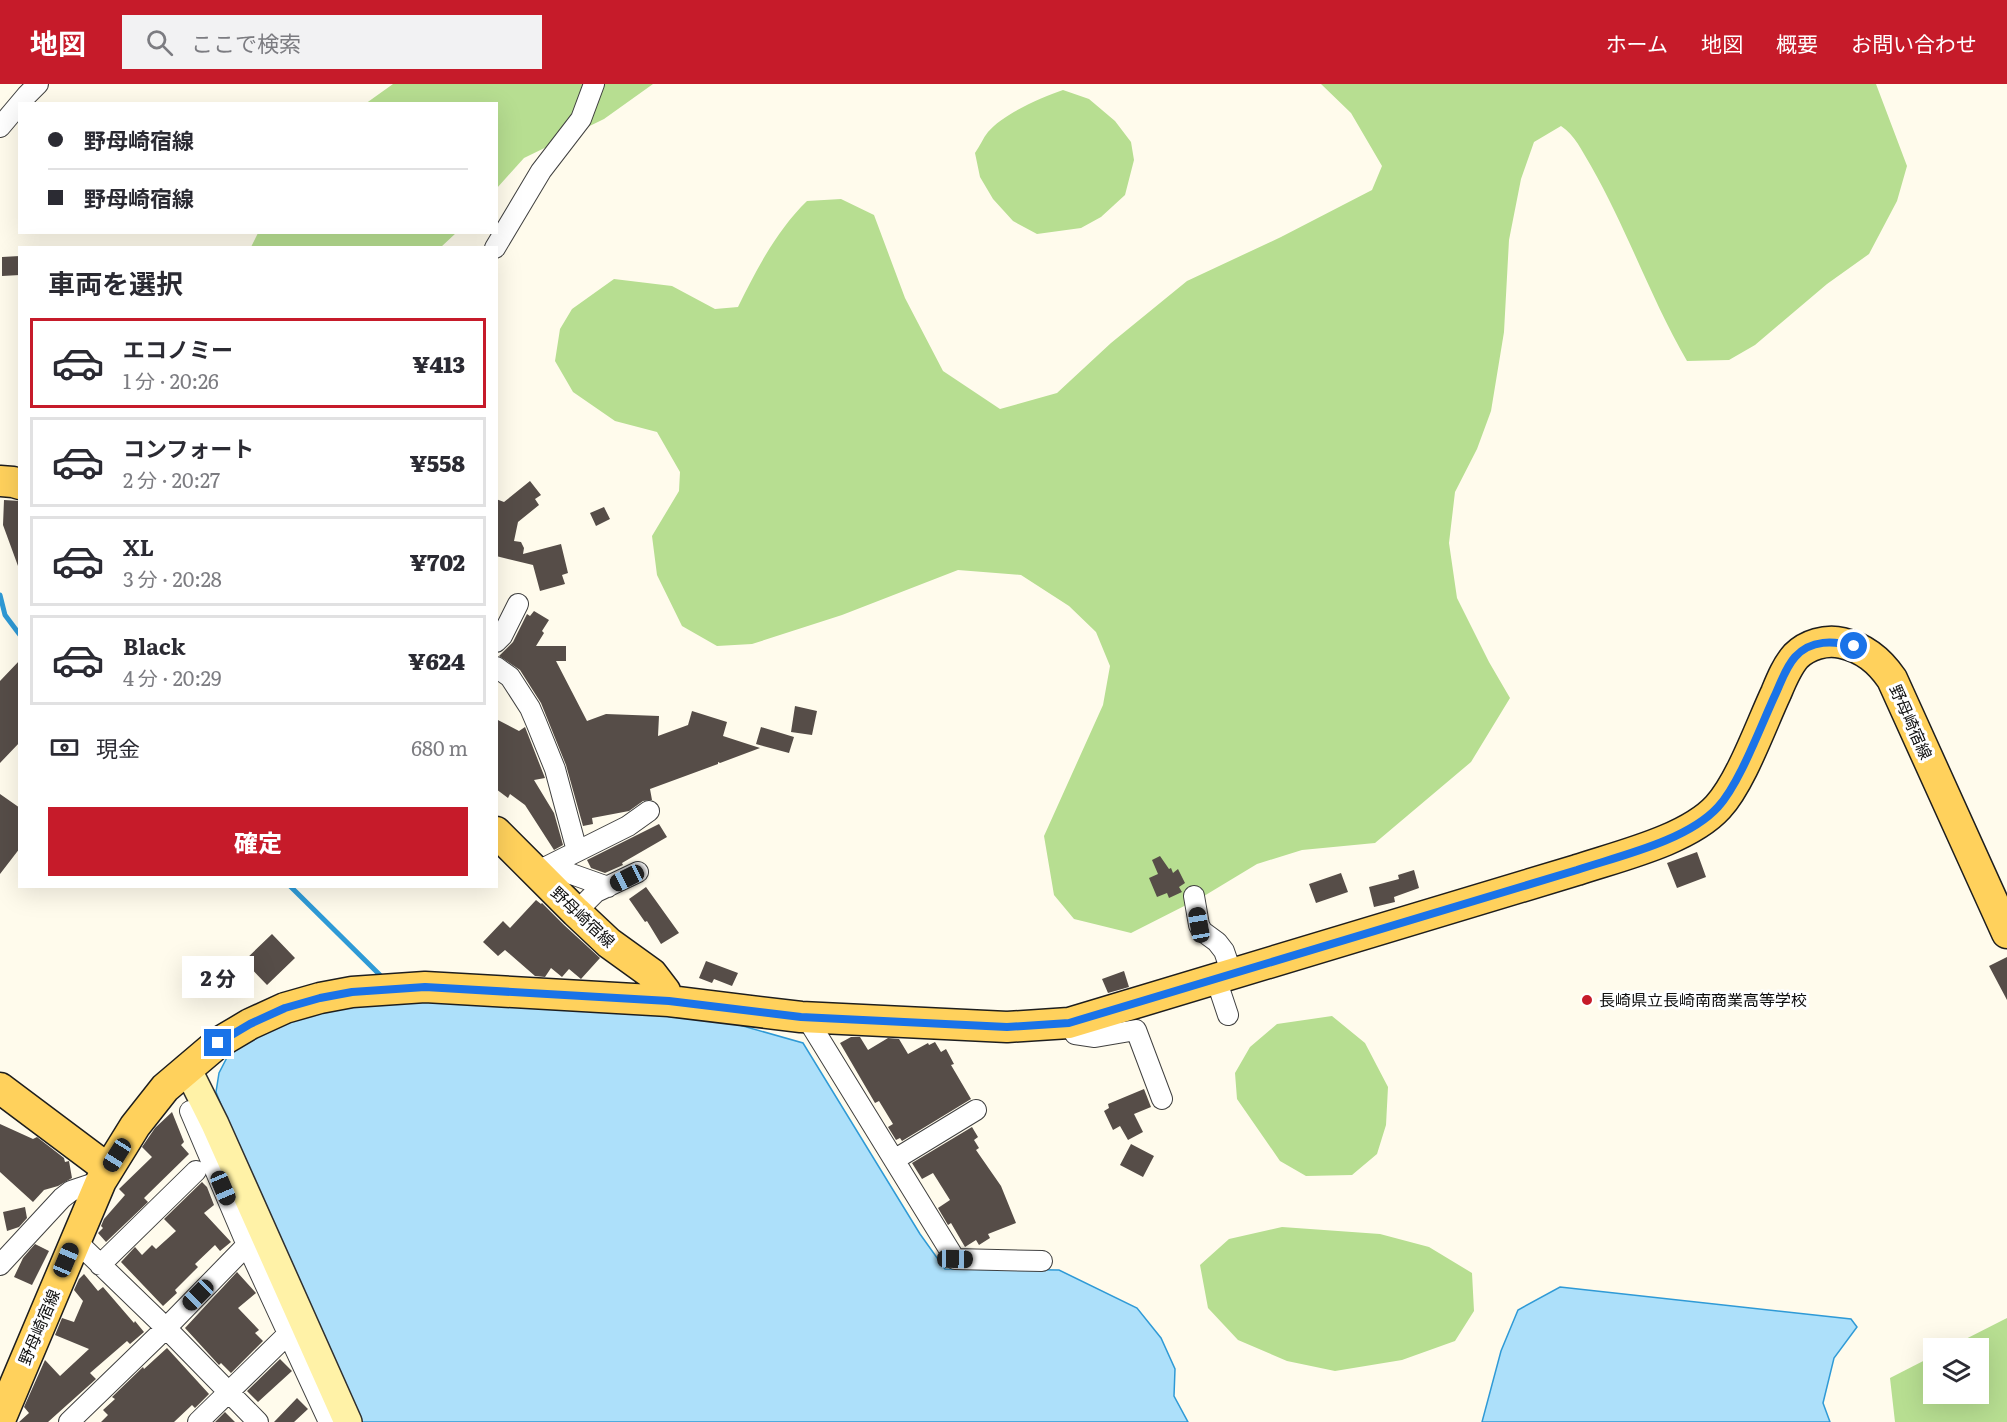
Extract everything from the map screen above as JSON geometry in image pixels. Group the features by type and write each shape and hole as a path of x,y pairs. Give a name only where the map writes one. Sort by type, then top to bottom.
{"main road":[{"name":"野母崎宿線","path":"0,1420 104,1175 149,1106 187,1068 218,1043 250,1024 285,1008 320,998 373,991 452,988 669,1001 806,1017 1007,1027 1069,1023 1587,867 1650,846 1689,829 1718,807 1733,785 1779,685 1795,657 1820,642 1837,642 1865,651 1876,659 1892,680 2007,933"},
{"name":"野母崎宿線","path":"498,834 609,944 652,974 665,991 669,1001"},
{"path":"0,1088 104,1175"}],"street":[{"path":"20,102 38,84"},
{"path":"496,246 541,171 581,119 594,84"},
{"path":"0,127 18,105"},
{"path":"498,640 518,604"},
{"path":"498,669 510,677 530,708 555,769 577,851"},
{"path":"542,878 577,851 628,826 649,811"},
{"path":"542,878 563,871 608,887"},
{"path":"576,912 596,892 638,872"},
{"path":"1194,896 1202,931 1217,942 1224,951 1228,1015"},
{"path":"806,1017 955,1259 1042,1261"},
{"path":"1069,1023 1075,1034 1095,1037 1136,1030 1162,1099"},
{"path":"187,1068 220,1135 348,1422"},
{"path":"894,1160 976,1110"},
{"path":"190,1111 247,1245 329,1422"},
{"path":"100,1265 196,1171"},
{"path":"0,1265 62,1198 71,1191 104,1175"},
{"path":"75,1240 258,1422"},
{"path":"69,1422 247,1245"},
{"path":"198,1422 288,1334"}],"green space":[{"path":"393,84 653,84 604,119 524,158 498,187 498,102 368,102"},
{"path":"1321,84 1876,84 1907,166 1897,201 1869,254 1827,284 1755,345 1729,360 1687,361 1604,190 1578,144 1561,126 1534,142 1521,179 1509,240 1504,332 1491,411 1477,449 1455,492 1449,543 1457,598 1510,698 1471,762 1375,843 1302,850 1257,864 1204,896 1131,933 1074,919 1054,895 1044,836 1103,705 1110,666 1096,632 1069,606 1021,575 958,570 842,615 752,644 717,646 682,626 657,575 652,536 679,491 680,472 657,432 615,421 573,392 555,361 560,329 572,309 614,279 672,286 715,309 738,307 768,251 796,212 807,201 841,199 874,215 905,298 943,371 1000,409 1057,393 1111,343 1187,281 1281,237 1372,190 1382,166 1351,113"},
{"path":"1063,90 1089,99 1115,121 1131,142 1134,160 1125,195 1101,217 1081,228 1037,234 1013,221 993,199 980,177 975,153 988,132 1003,119 1034,102"},
{"path":"257,234 455,234 442,246 251,246"},
{"path":"1332,1016 1365,1043 1388,1087 1386,1125 1377,1154 1352,1175 1306,1176 1280,1161 1237,1099 1235,1073 1250,1047 1277,1024"},
{"path":"1282,1227 1380,1234 1429,1247 1472,1273 1474,1311 1455,1341 1402,1360 1335,1371 1287,1361 1238,1340 1208,1308 1200,1265 1229,1239"},
{"path":"2007,1318 2007,1422 1895,1422 1890,1378 1923,1361 1923,1404 1989,1404 1989,1338 1968,1338"}],"water":[{"path":"380,999 704,1015 803,1043 920,1234 945,1269 1059,1270 1137,1308 1161,1338 1175,1369 1174,1396 1188,1422 360,1422 240,1153 216,1092 219,1073 234,1044 306,1012"},
{"path":"1560,1287 1851,1319 1857,1327 1834,1358 1823,1403 1830,1422 1482,1422 1501,1351 1518,1310"}],"building":[{"path":"18,256 18,275 2,276 2,257"},
{"path":"530,481 541,495 535,499 539,505 518,522 514,541 521,542 524,548 523,554 561,544 568,573 562,575 565,584 540,591 533,565 498,556 498,500 504,502"},
{"path":"4,500 18,501 18,566 3,525"},
{"path":"604,507 610,519 596,526 590,513"},
{"path":"534,611 549,620 536,646 566,646 566,661 556,661 587,721 606,714 659,716 658,736 688,725 692,711 727,722 723,736 760,748 650,789 652,800 643,801 629,811 592,818 593,824 583,826 566,765 541,703 520,670 499,656 513,642 527,614 530,616"},
{"path":"18,662 18,744 0,763 0,681"},
{"path":"795,706 817,711 812,735 791,732"},
{"path":"498,720 519,731 525,727 545,778 534,780 554,813 563,845 554,850 525,805 510,794 508,798 498,790"},
{"path":"761,727 794,737 789,753 756,744"},
{"path":"0,794 18,807 18,851 0,874"},
{"path":"659,824 667,837 622,863 623,865 605,873 591,868 587,860"},
{"path":"1697,852 1706,877 1677,888 1667,863"},
{"path":"1160,856 1173,873 1178,869 1185,883 1179,887 1182,892 1169,898 1167,893 1157,897 1149,878 1158,874 1152,860"},
{"path":"1414,870 1419,888 1394,897 1395,902 1374,907 1369,887 1399,879 1398,875"},
{"path":"1341,873 1348,892 1316,903 1309,884"},
{"path":"646,887 679,933 661,944 647,921 645,922 629,899"},
{"path":"536,900 542,903 600,958 581,979 569,969 562,977 551,968 545,977 535,976 505,950 498,956 483,942 503,921 510,928"},
{"path":"272,934 295,958 267,985 244,961"},
{"path":"2007,957 2007,1000 1989,966"},
{"path":"706,961 738,973 732,986 714,979 712,983 699,978"},
{"path":"1124,971 1129,987 1108,993 1102,979"},
{"path":"851,1037 860,1037 868,1050 888,1038 899,1039 908,1054 928,1043 929,1045 935,1042 941,1052 946,1049 954,1064 951,1065 971,1099 902,1141 900,1138 896,1140 888,1127 893,1124 879,1101 875,1103 840,1043"},
{"path":"1144,1089 1151,1107 1134,1114 1143,1132 1128,1140 1120,1126 1113,1130 1104,1111 1109,1108 1108,1104"},
{"path":"172,1112 184,1142 181,1145 189,1154 144,1198 148,1202 106,1242 98,1233 103,1228 101,1226 104,1219 125,1195 119,1189 152,1157 142,1147 155,1128"},
{"path":"0,1124 33,1139 37,1137 64,1158 65,1162 69,1161 72,1178 58,1186 44,1190 33,1202 0,1172"},
{"path":"972,1127 978,1137 974,1140 979,1148 976,1150 1001,1186 1016,1223 988,1234 990,1238 979,1245 976,1240 965,1247 951,1223 948,1225 938,1208 950,1200 933,1173 922,1179 912,1163"},
{"path":"1131,1144 1154,1156 1143,1177 1120,1165"},
{"path":"202,1182 207,1187 214,1205 204,1213 231,1242 220,1251 215,1245 195,1264 198,1267 163,1306 121,1262 135,1247 142,1255 152,1245 156,1249 176,1231 164,1219"},
{"path":"25,1207 27,1218 19,1227 7,1231 3,1212"},
{"path":"35,1244 49,1251 32,1285 14,1277 23,1258"},
{"path":"237,1272 256,1293 238,1308 259,1330 255,1333 263,1341 231,1373 221,1363 219,1365 185,1328"},
{"path":"84,1274 98,1291 103,1287 144,1332 130,1344 127,1341 90,1373 96,1379 48,1422 19,1422 29,1413 24,1407 45,1360 60,1376 89,1349 55,1335 62,1318 74,1322 83,1301 74,1290"},
{"path":"167,1348 209,1394 195,1408 192,1405 174,1422 101,1422 108,1415 103,1410 115,1399 112,1397"},
{"path":"280,1359 292,1371 258,1402 247,1391"},
{"path":"297,1398 308,1409 294,1422 274,1422"},
{"path":"225,1412 235,1422 215,1422"}],"waterway":[{"path":"0,595 5,615 18,632"},
{"path":"292,888 385,980"}],"place":[{"name":"長崎県立長崎南商業高等学校","path":"1587,1000"}],"route":[{"path":"218,1043 250,1024 285,1008 320,998 352,992 425,987 669,1001 801,1017 1007,1027 1069,1023 1577,870 1650,846 1689,829 1718,807 1733,785 1779,685 1795,657 1820,642 1837,642 1854,646"}]}
